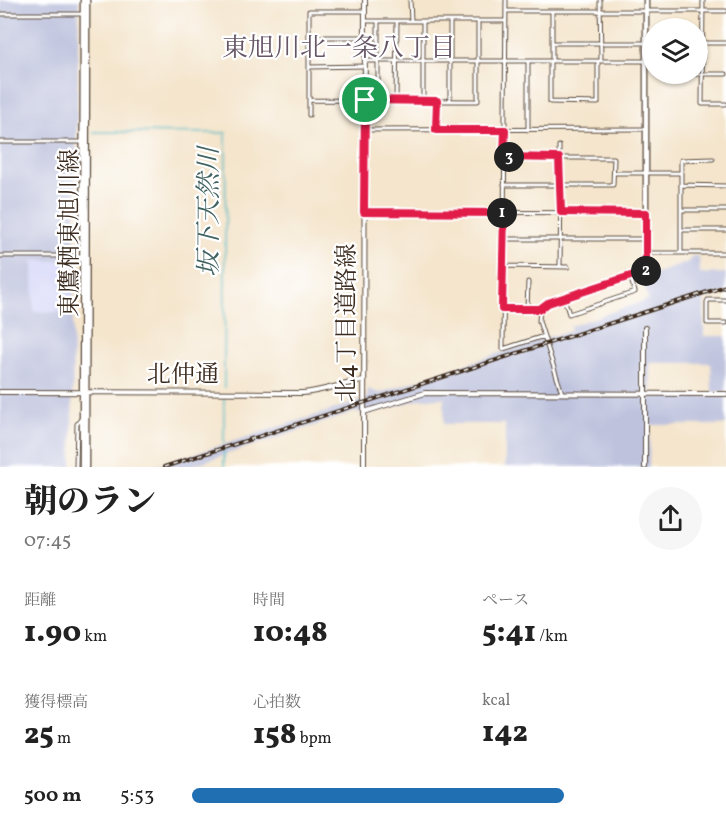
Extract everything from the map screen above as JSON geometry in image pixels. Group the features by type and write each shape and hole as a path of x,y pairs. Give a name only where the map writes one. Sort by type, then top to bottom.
{"main road":[{"name":"東鷹栖東旭川線","path":"84,467 85,0"},
{"path":"646,0 647,18"},
{"path":"646,271 646,129 648,84"},
{"name":"東鷹栖東旭川線","path":"84,392 82,418 84,467"}],"street":[{"name":"北4丁目道路線","path":"364,467 365,0"},
{"path":"411,0 411,21"},
{"path":"506,0 503,349 544,336"},
{"path":"552,11 550,102 598,103 600,0"},
{"path":"702,18 703,0"},
{"path":"309,115 309,11 365,11"},
{"path":"506,11 726,11"},
{"path":"0,14 85,14"},
{"path":"365,21 506,21"},
{"path":"378,21 378,100"},
{"path":"396,101 397,21"},
{"path":"423,21 423,101"},
{"path":"450,21 450,101"},
{"path":"309,100 478,101 478,21"},
{"path":"309,37 365,37"},
{"path":"552,43 642,43"},
{"path":"708,43 726,43"},
{"path":"365,61 642,61"},
{"path":"528,61 528,130"},
{"path":"309,67 365,66"},
{"path":"708,74 726,74"},
{"path":"702,84 702,104 726,104"},
{"path":"436,130 437,101"},
{"path":"365,130 646,129"},
{"path":"0,142 85,142"},
{"path":"559,146 560,266"},
{"path":"504,157 614,158 613,185 504,185"},
{"path":"681,253 681,160 713,159"},
{"path":"614,173 681,172"},
{"path":"681,186 726,186"},
{"path":"681,210 726,210"},
{"path":"364,212 646,213"},
{"path":"681,230 726,230"},
{"path":"503,239 646,239"},
{"path":"646,253 726,253"},
{"path":"0,256 85,256"},
{"path":"504,266 568,267"},
{"path":"502,309 540,309 548,303 646,271"},
{"path":"564,298 569,314 635,292 630,276"},
{"path":"527,309 528,282"},
{"path":"726,300 708,300 707,323 726,323"},
{"path":"540,309 539,321 562,393"},
{"path":"645,328 645,467"},
{"name":"北仲通","path":"0,392 303,393 318,392 364,381"},
{"path":"364,412 425,393 726,394"},
{"path":"76,467 77,424 82,418"}],"shaded area":[{"path":"0,0 79,0 74,260 33,261 34,312 73,312 72,467 0,467"},
{"path":"692,256 699,256 700,274 726,273 726,292 704,299 704,336 726,336 726,392 712,392 711,363 650,363 651,396 726,396 726,425 650,425 649,467 505,467 505,424 444,424 444,398 421,399 367,415 356,412 187,467 152,467 367,399 368,389 380,393 571,331 570,326 648,300 642,275 649,273 652,275 688,262"},
{"path":"33,260 74,260 73,312 33,312"}],"waterway":[{"name":"坂下天然川","path":"93,132 226,133 224,387"},
{"name":"坂下天然川","path":"224,397 224,442"},
{"name":"坂下天然川","path":"224,451 224,467"}],"railway":[{"path":"164,467 726,286"}],"district":[{"name":"東旭川北一条八丁目","path":"339,47"}],"route":[{"path":"365,100 437,101 436,130 505,130 504,157 559,158 561,212 646,213 646,271 548,303 540,309 502,309 504,213 364,212 365,100"}]}
